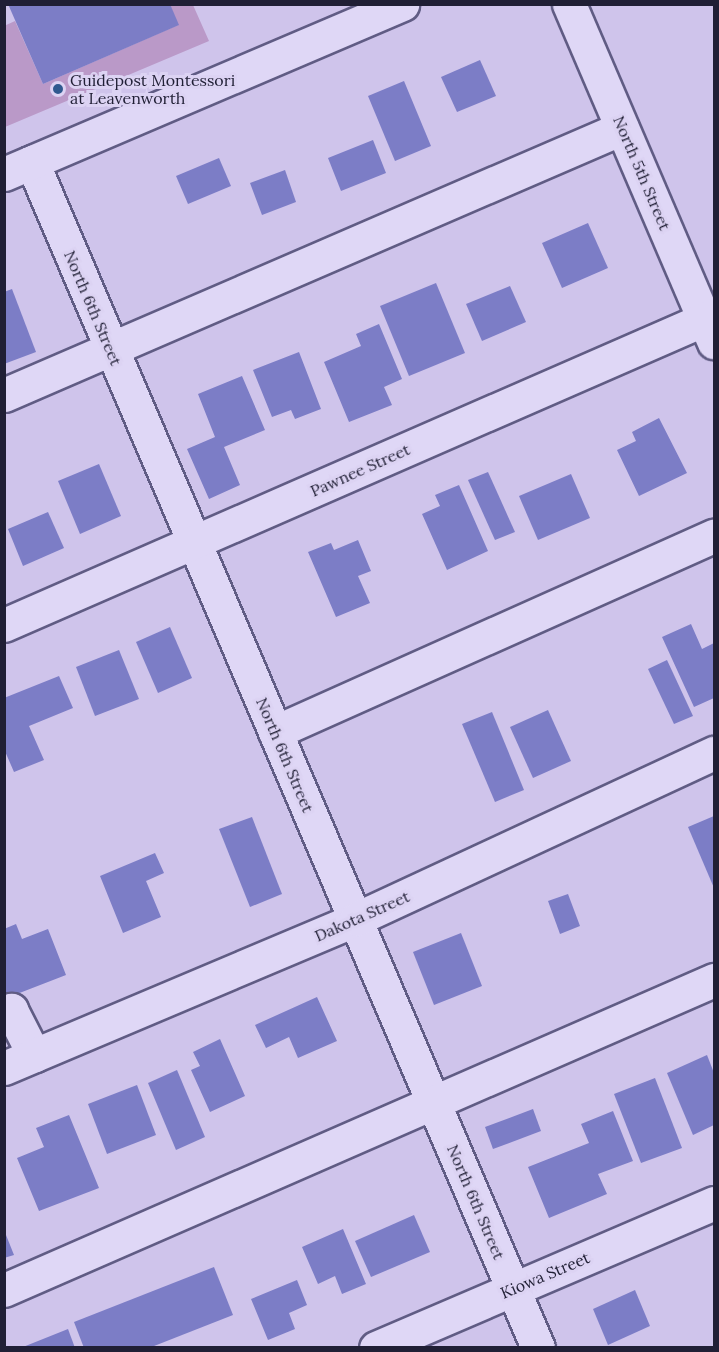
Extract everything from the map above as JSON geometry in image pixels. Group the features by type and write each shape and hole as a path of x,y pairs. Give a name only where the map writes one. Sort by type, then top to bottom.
{"street":[{"name":"North 5th Street","path":"569,4 711,325"},
{"path":"18,168 383,8"},
{"path":"4,395 622,128"},
{"name":"North 6th Street","path":"18,168 109,348 357,919 538,1347"},
{"name":"Pawnee Street","path":"4,625 194,542 711,325"},
{"path":"275,732 714,536"},
{"name":"Dakota Street","path":"19,1061 357,919 714,753"},
{"path":"4,1290 714,980"},
{"path":"4,1013 11,1010 19,1061"},
{"name":"Kiowa Street","path":"376,1347 714,1203"}],"shaded area":[{"path":"170,5 193,5 209,41 5,127 4,26 15,21 43,84 178,25"}],"building":[{"path":"8,4 170,4 179,25 43,84"},
{"path":"480,60 496,96 457,112 441,77"},
{"path":"404,81 431,146 395,161 368,96"},
{"path":"373,140 386,173 341,191 328,158"},
{"path":"219,158 231,186 188,204 176,176"},
{"path":"285,170 296,202 262,215 250,183"},
{"path":"588,223 608,268 562,288 542,243"},
{"path":"436,283 465,353 409,376 380,306"},
{"path":"510,286 526,322 482,341 466,304"},
{"path":"12,289 36,352 4,364 4,292"},
{"path":"379,324 402,379 384,387 392,405 349,422 324,362 361,346 356,334"},
{"path":"299,352 321,409 295,419 291,410 272,417 253,370"},
{"path":"242,376 265,430 224,447 240,485 209,499 187,449 215,437 198,394"},
{"path":"659,418 687,473 639,496 617,450 636,441 632,432"},
{"path":"99,464 121,516 80,534 58,481"},
{"path":"488,472 515,532 495,540 468,480"},
{"path":"571,474 590,518 538,540 519,496"},
{"path":"459,485 488,551 447,570 422,514 440,506 435,495"},
{"path":"48,512 64,548 23,566 8,529"},
{"path":"358,540 371,571 358,576 370,603 336,617 308,552 331,543 334,550"},
{"path":"691,624 702,649 714,643 714,698 694,707 662,637"},
{"path":"170,627 192,678 158,693 136,642"},
{"path":"119,650 139,699 95,716 76,667"},
{"path":"667,660 693,716 674,724 648,669"},
{"path":"59,676 73,708 29,726 44,760 14,772 4,749 4,698"},
{"path":"548,710 571,761 533,778 510,727"},
{"path":"492,712 524,790 495,802 462,724"},
{"path":"714,816 714,888 688,827"},
{"path":"252,817 282,894 250,907 219,829"},
{"path":"155,853 164,873 146,881 161,917 123,933 100,876"},
{"path":"568,894 580,926 560,934 548,901"},
{"path":"16,924 22,939 48,929 66,975 4,999 4,929"},
{"path":"461,933 482,986 434,1005 413,952"},
{"path":"317,997 337,1041 298,1058 289,1037 266,1048 255,1025"},
{"path":"220,1039 245,1096 210,1112 191,1070 200,1066 193,1052"},
{"path":"707,1055 714,1073 714,1125 693,1135 667,1073"},
{"path":"177,1070 205,1137 176,1150 148,1083"},
{"path":"655,1078 682,1148 641,1163 614,1094"},
{"path":"137,1085 156,1135 107,1154 88,1104"},
{"path":"533,1109 541,1131 493,1149 485,1127"},
{"path":"613,1111 633,1161 598,1174 607,1194 549,1218 528,1167 589,1143 581,1124"},
{"path":"69,1115 99,1188 39,1211 17,1158 44,1147 36,1128"},
{"path":"414,1215 430,1252 371,1277 355,1241"},
{"path":"343,1229 366,1284 342,1294 335,1276 318,1284 302,1247"},
{"path":"4,1230 14,1255 4,1258"},
{"path":"214,1267 233,1315 149,1348 84,1348 74,1322"},
{"path":"297,1280 307,1305 289,1313 295,1329 268,1340 251,1299"},
{"path":"635,1290 650,1326 608,1345 593,1309"},
{"path":"68,1329 75,1348 23,1348 23,1347"}],"place":[{"name":"Guidepost Montessori at Leavenworth","path":"58,89"}]}
